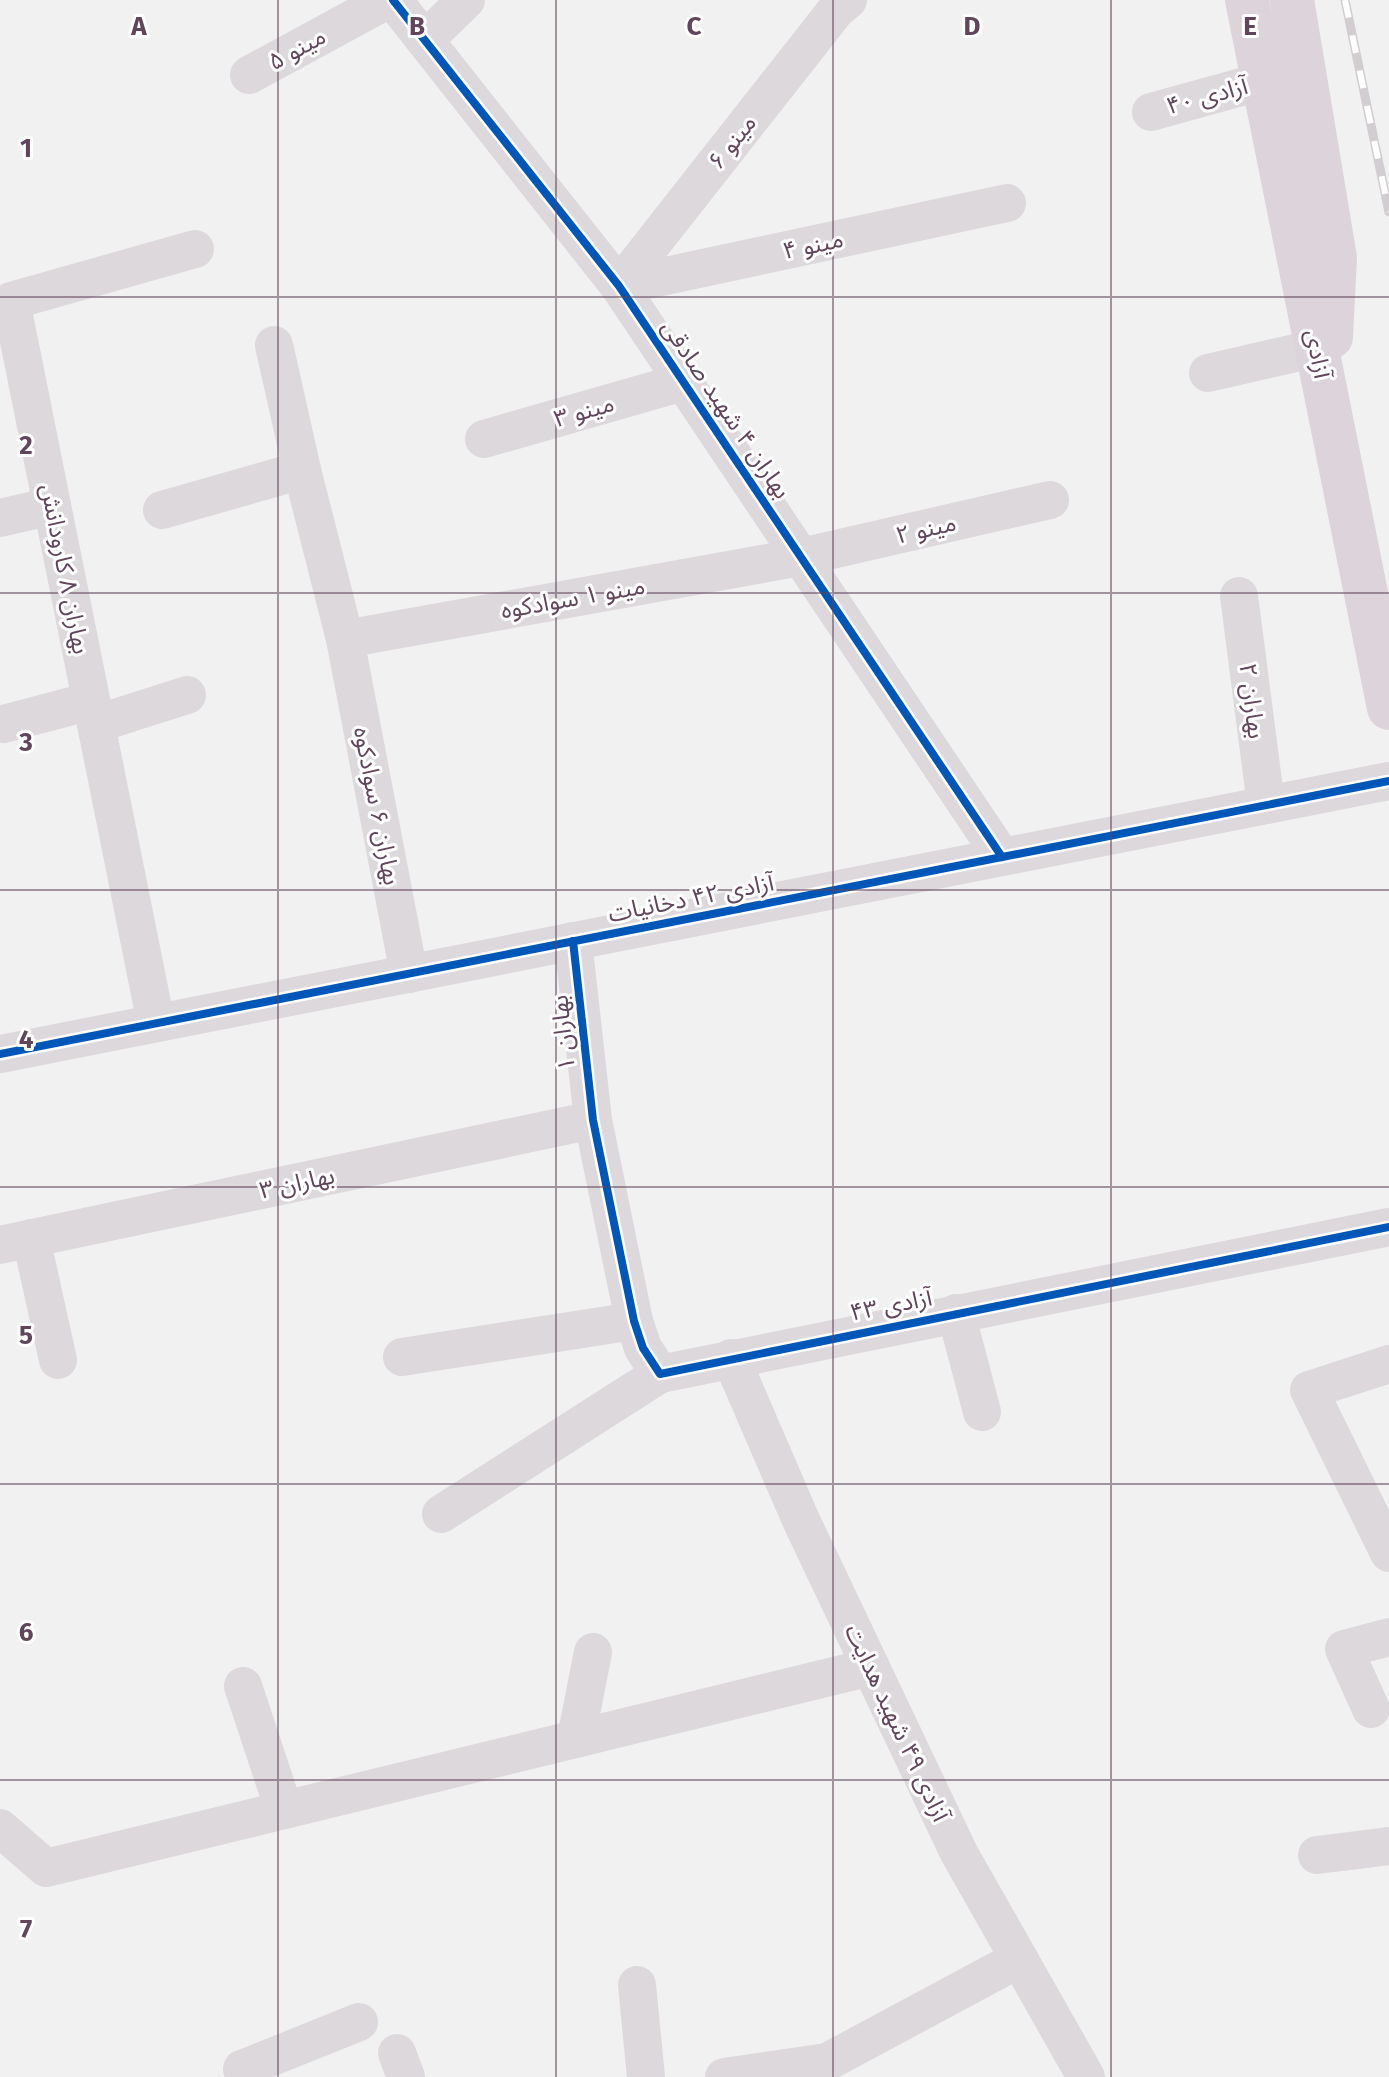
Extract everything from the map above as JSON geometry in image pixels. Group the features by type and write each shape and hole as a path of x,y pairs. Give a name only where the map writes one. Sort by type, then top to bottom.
{"main road":[{"name":"آزادی","path":"1247,0 1389,708"},
{"path":"1292,0 1335,258 1327,400"}],"street":[{"name":"بهاران ۴ شهید صادقی","path":"390,0 619,286 1002,857"},
{"name":"مینو ۵","path":"249,75 390,0"},
{"path":"425,40 466,0"},
{"name":"مینو ۶","path":"619,286 836,10 848,0"},
{"name":"آزادی ۴۰","path":"1151,112 1263,81"},
{"name":"مینو ۴","path":"619,286 1007,203"},
{"name":"بهاران ۸ کارودانش","path":"156,1023 52,506 6,302 195,249"},
{"name":"بهاران ۶ سوادکوه","path":"274,345 345,639 409,974"},
{"path":"1208,373 1317,348"},
{"name":"مینو ۳","path":"484,439 683,382"},
{"path":"162,510 302,470"},
{"name":"مینو ۲","path":"801,557 1050,500"},
{"path":"0,518 52,506"},
{"name":"مینو ۱ سوادکوه","path":"345,639 801,557"},
{"name":"بهاران ۲","path":"1239,596 1266,805"},
{"path":"3,724 94,713 187,695"},
{"name":"آزادی ۴۲ دخانیات","path":"0,1054 1389,781"},
{"name":"بهاران ۱","path":"573,941 593,1120"},
{"path":"593,1120 634,1321 643,1348 660,1374"},
{"name":"بهاران ۳","path":"16,1242 593,1120"},
{"name":"آزادی ۴۳","path":"441,1514 660,1374 1389,1227"},
{"path":"16,1242 58,1360"},
{"path":"956,1313 982,1412"},
{"path":"402,1357 634,1321"},
{"name":"آزادی ۴۹ شهید هدایت","path":"731,1358 800,1518 959,1853 1086,2077"},
{"path":"1389,1364 1309,1390 1389,1553"},
{"path":"1371,1709 1344,1649 1389,1637"},
{"path":"576,1739 593,1652"},
{"path":"0,1828 46,1868 871,1667"},
{"path":"243,1686 284,1810"},
{"path":"1317,1855 1389,1846"},
{"path":"724,2077 827,2062 1019,1959"},
{"path":"637,1985 646,2077"},
{"path":"244,2077 242,2069 359,2022"}],"railway":[{"path":"1345,0 1389,212"}],"cycle path":[{"path":"393,0 619,286 1002,857"},
{"path":"0,1054 1389,781"},
{"path":"573,941 593,1120 634,1321 643,1348 660,1374 1389,1227"}]}
